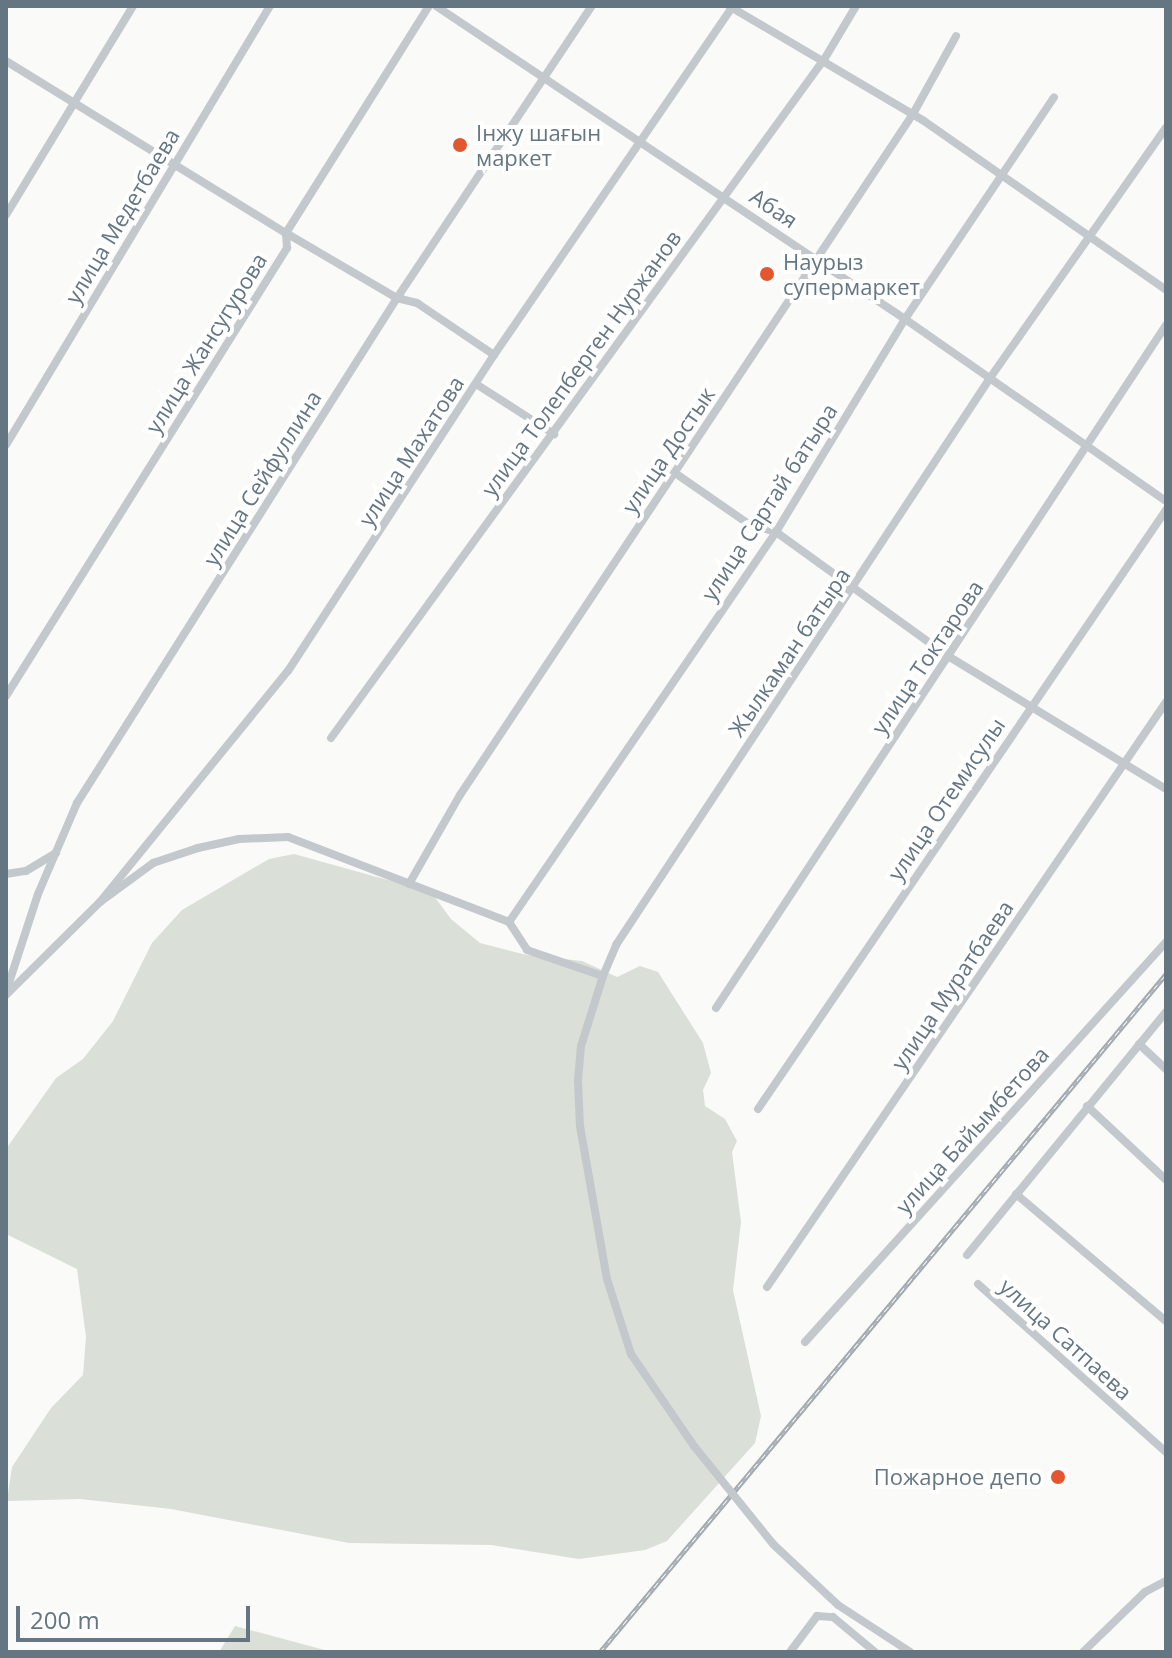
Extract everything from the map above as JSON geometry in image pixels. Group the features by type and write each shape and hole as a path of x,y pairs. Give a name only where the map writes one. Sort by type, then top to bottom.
{"street":[{"path":"6,215 73,100 133,6"},
{"name":"улица Медетбаева","path":"6,445 270,6"},
{"name":"улица Жансугурова","path":"6,696 287,248 286,233 429,6"},
{"name":"Абая","path":"436,6 546,75 1166,501"},
{"name":"улица Сейфуллина","path":"6,994 56,852 77,803 397,298 592,6"},
{"name":"улица Толепберген Нуржанов","path":"331,738 825,58 856,6"},
{"path":"731,7 825,58 913,114 1166,290"},
{"name":"улица Махатова","path":"100,902 288,671 494,355 731,7"},
{"name":"улица Достык","path":"409,884 460,795 913,114 956,36"},
{"path":"6,61 73,100 172,166 397,298 417,303 494,355"},
{"name":"улица Сартай батыра","path":"509,922 776,532 905,319 1054,97"},
{"name":"Жылкаман батыра","path":"910,1652 838,1605 773,1544 694,1446 631,1354 607,1279 580,1126 578,1081 581,1046 616,945 990,378 1166,128"},
{"name":"улица Токтарова","path":"716,1008 1089,447 1166,325"},
{"path":"476,384 554,434"},
{"path":"675,473 750,525 776,532 948,656 1166,789"},
{"name":"улица Отемисулы","path":"758,1109 1166,510"},
{"name":"улица Муратбаева","path":"767,1287 1166,702"},
{"path":"6,994 100,902 153,863 239,839 288,837 509,922 527,950 603,976"},
{"path":"6,874 26,871 56,852"},
{"name":"улица Байымбетова","path":"805,1342 1166,942"},
{"path":"967,1255 1166,1012"},
{"path":"1139,1044 1166,1069"},
{"path":"1087,1106 1166,1180"},
{"path":"1016,1194 1166,1321"},
{"name":"улица Сатпаева","path":"978,1284 1166,1452"},
{"path":"1083,1652 1145,1592 1166,1581"},
{"path":"790,1652 817,1616 833,1617 875,1652"}],"shaded area":[{"path":"294,854 431,892 451,919 480,943 527,955 582,961 617,977 640,966 658,972 703,1043 711,1073 703,1090 705,1106 725,1119 737,1141 732,1152 741,1222 733,1290 761,1416 755,1443 667,1541 645,1550 579,1559 491,1545 349,1543 171,1509 80,1499 7,1501 12,1467 51,1408 83,1375 86,1337 77,1269 6,1234 6,1149 56,1078 83,1059 113,1021 152,943 182,910 269,859"},
{"path":"235,1626 332,1652 219,1652"}],"railway":[{"path":"600,1652 1166,974"}],"place":[{"name":"Інжу шағын маркет","path":"460,145"},
{"name":"Наурыз супермаркет","path":"767,274"},
{"name":"Пожарное депо","path":"1058,1477"}]}
